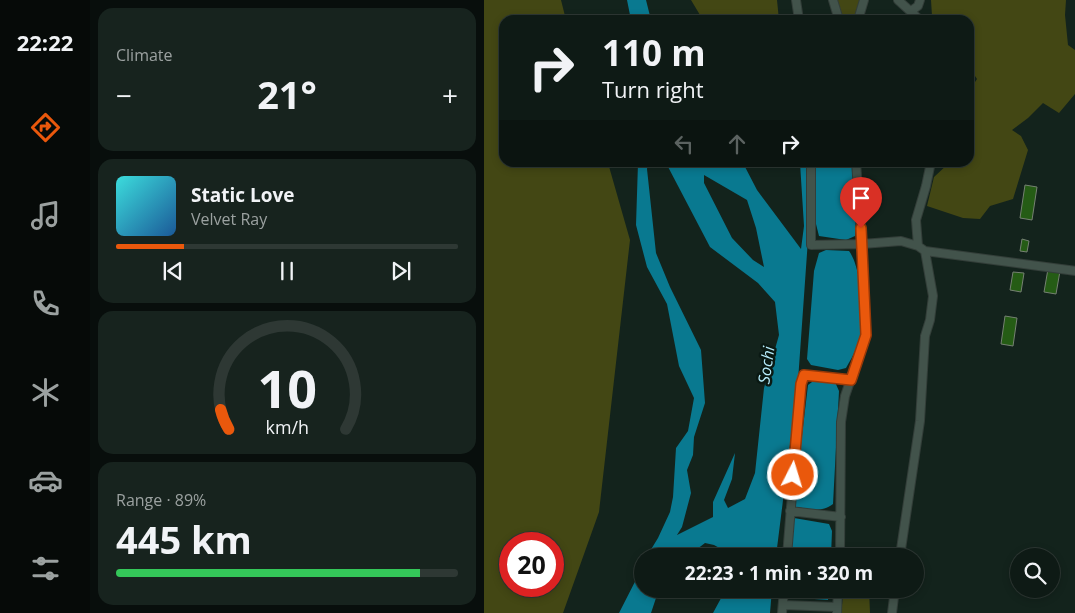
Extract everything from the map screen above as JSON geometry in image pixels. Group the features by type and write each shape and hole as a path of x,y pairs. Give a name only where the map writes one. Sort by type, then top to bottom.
{"lane":[{"path":"796,0 798,15"},
{"path":"834,0 838,15"},
{"path":"860,15 864,0"},
{"path":"898,0 915,15"},
{"path":"911,11 918,6 920,0"},
{"path":"810,167 811,244 862,244 901,241 918,246 925,251 1075,271"},
{"path":"840,548 841,422 845,396 866,335 856,167"},
{"path":"918,246 916,220 930,167"},
{"path":"901,548 920,421 925,336 930,320 933,296 925,251"},
{"path":"788,548 801,384 804,375 851,380"},
{"path":"790,512 840,516"},
{"path":"892,613 894,598"},
{"path":"783,609 837,610"}],"green space":[{"path":"484,0 561,0 565,15 499,15 499,167 609,167 630,240 599,512 563,613 484,613"},
{"path":"691,0 777,0 778,15 700,15"},
{"path":"836,0 862,0 858,15 840,15"},
{"path":"931,0 1066,0 1065,15 1068,45 1075,50 1075,94 1059,113 1043,103 1012,130 1021,136 1028,150 1013,199 990,206 980,219 963,218 927,206 934,177 945,167 974,167 974,84 977,79 974,74 974,15 932,15"},
{"path":"843,598 869,598 870,613 841,613"}],"water":[{"path":"627,0 646,0 650,15 630,15"},
{"path":"638,167 647,167 656,253 670,287 701,350 705,403 694,437 693,455 687,470 691,493 682,527 677,535 713,517 713,502 735,453 732,479 724,500 728,508 745,499 755,473 764,388 779,335 775,302 758,283 710,247 668,167 745,167 757,190 801,249 804,226 800,167 806,167 810,211 798,381 777,548 719,548 705,543 698,548 652,548 670,512 673,497 676,448 688,431 694,398 679,366 667,304 647,267 636,225","holes":["704,175 747,200 756,228 764,267 753,260 732,238 704,183"]},
{"path":"816,167 852,167 856,218 855,236 846,240 819,236 816,224"},
{"path":"826,250 849,251 856,267 861,290 862,322 859,341 846,368 838,370 811,365 807,359 814,271 819,253"},
{"path":"827,379 835,382 839,391 833,504 824,509 796,507 794,503 808,385 812,382"},
{"path":"794,518 829,524 832,531 831,548 792,548"},
{"path":"634,584 634,598 656,598 651,613 619,613"},
{"path":"721,598 771,598 770,613 713,613"},
{"path":"801,598 828,598 828,600"}],"building":[{"path":"1025,185 1037,187 1032,220 1020,218"},
{"path":"1022,239 1029,241 1027,252 1020,251"},
{"path":"1048,269 1060,271 1056,294 1044,292"},
{"path":"1013,272 1024,273 1021,292 1010,290"},
{"path":"1005,316 1017,318 1013,346 1001,344"}],"route":[{"path":"793,475 801,384 804,375 851,380 866,335 861,228"}],"water label":[{"name":"Sochi","path":"766,365"}]}
